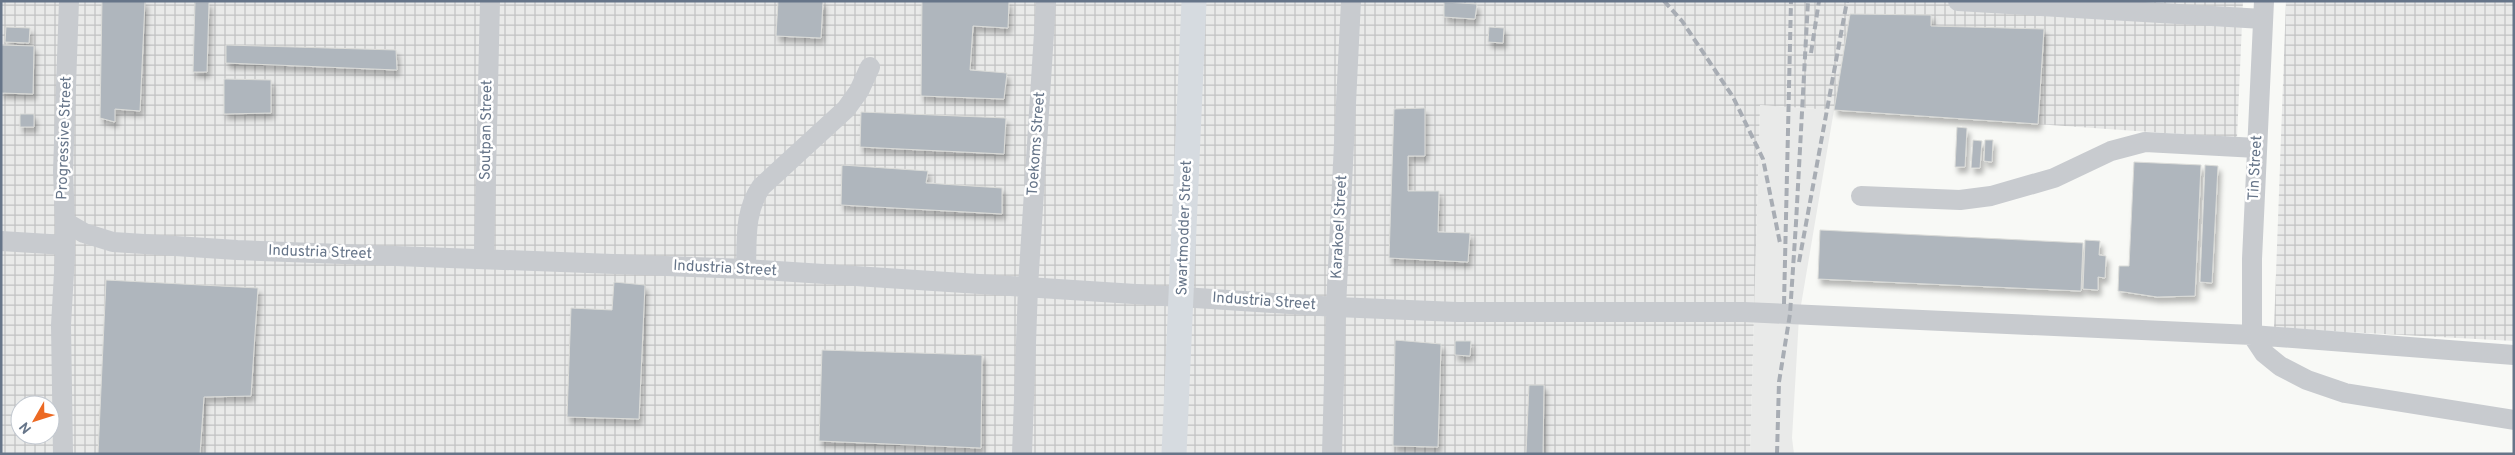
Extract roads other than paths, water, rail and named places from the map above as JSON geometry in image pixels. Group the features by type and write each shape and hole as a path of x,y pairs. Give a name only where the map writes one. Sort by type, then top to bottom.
{"main road":[{"name":"Swartmodder Street","path":"1174,454 1194,1"}],"street":[{"name":"Progressive Street","path":"69,1 63,171 65,222 84,232 113,242"},
{"name":"Soutpan Street","path":"484,259 490,1"},
{"name":"Toekoms Street","path":"1022,454 1028,286 1046,1"},
{"path":"1958,1 2263,10"},
{"name":"Karakoel Street","path":"1332,454 1336,307 1355,5"},
{"name":"Tin Street","path":"2252,335 2252,259 2263,10"},
{"path":"746,269 747,222 752,199 761,187 846,109 859,90 870,67"},
{"path":"1861,196 1960,200 1991,196 2054,178 2112,151 2146,142 2257,148"},
{"path":"63,454 61,325 65,222"},
{"path":"1,241 65,245"},
{"name":"Industria Street","path":"113,242 237,250 746,269 1336,307 1467,312 1744,312 2252,335 2514,355"},
{"path":"2252,335 2264,353 2280,366 2307,380 2345,392 2514,420"}],"railway":[{"path":"1664,1 1682,21 1733,97 1763,159 1780,243"},
{"path":"1784,304 1791,1"},
{"path":"1777,454 1779,382 1790,314 1808,1"},
{"path":"1811,53 1819,1"},
{"path":"1799,262 1847,1"}]}
